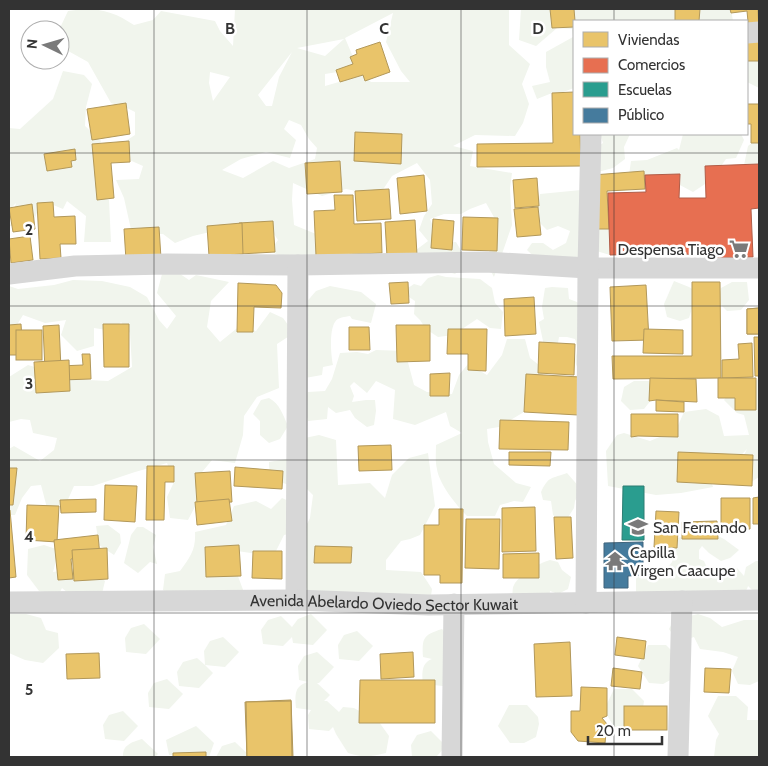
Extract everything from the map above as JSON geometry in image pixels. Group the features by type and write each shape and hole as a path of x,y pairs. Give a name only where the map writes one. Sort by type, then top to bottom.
{"street":[{"path":"586,603 588,268 591,135"},
{"path":"9,274 75,266 167,264 298,265 486,262 588,268 759,268"},
{"path":"296,600 298,265"},
{"name":"Avenida Abelardo Oviedo Sector Kuwait","path":"9,602 296,600 429,605 759,600"},
{"path":"678,757 682,601"},
{"path":"452,757 454,604"}],"shaded area":[{"path":"91,9 116,15 134,25 153,20 161,11 215,21 220,31 233,46 235,9 509,9 509,45 530,64 522,84 529,104 523,123 515,136 475,135 453,146 473,151 470,166 512,173 510,188 512,225 494,277 486,262 494,237 495,219 486,203 461,214 444,214 430,219 440,243 456,242 468,262 455,274 442,270 412,253 428,241 419,230 424,216 432,204 430,180 417,163 392,176 380,194 346,189 322,196 293,183 294,225 316,234 322,257 298,265 270,251 278,240 268,225 210,232 175,243 163,234 132,234 124,198 116,180 139,179 143,166 125,158 124,142 135,135 135,112 111,103 88,62 70,52 70,20 64,20 68,11","holes":["393,13 386,42 401,71 410,82 371,82 363,75 325,86 325,74 344,71 356,64 345,38","344,39 325,56 297,48","292,52 279,77 272,106 266,106 258,95","210,72 230,77 213,101 209,83","289,120 301,125 317,148 315,159 289,168 273,161 243,178 222,170 241,159 266,152 290,158 296,140 284,129"]},
{"path":"521,9 731,9 733,20 573,20 573,37 572,29 557,28 536,46 519,40"},
{"path":"573,37 573,88 552,93 537,99 532,86 550,82 546,67 546,52"},
{"path":"748,54 759,60 759,88 748,82"},
{"path":"63,71 84,75 92,84 86,107 85,126 101,141 93,162 99,183 98,195 109,200 111,242 84,242 86,216 67,201 63,209 46,202 39,207 32,226 10,226 16,203 9,210 9,128 20,129 53,99"},
{"path":"600,135 630,135 624,147 625,159 613,168 590,174 591,152 603,143"},
{"path":"683,135 742,135 744,140 736,158 726,159 711,180 693,192 678,184 654,188 629,175 631,161 647,160 677,148 679,150"},
{"path":"759,137 759,167 743,170 748,146"},
{"path":"581,190 591,228 614,219 626,234 617,255 593,250 571,268 544,266 527,250 532,243 543,243 553,250 566,243 570,231 558,226 547,230 536,219 540,194"},
{"path":"170,267 189,280 196,275 229,282 211,301 207,327 220,342 241,325 256,331 270,312 283,318 294,333 277,344 279,388 257,397 244,416 243,435 235,463 212,460 198,477 199,499 188,520 170,518 167,497 174,482 167,463 93,486 74,486 66,504 47,508 41,485 31,486 22,498 15,515 9,515 9,449 14,446 40,461 54,450 57,438 33,433 30,420 21,419 9,422 9,377 28,365 66,379 108,381 132,367 130,333 121,322 113,331 94,328 94,346 77,351 61,335 66,320 45,323 23,315 12,333 11,353 9,353 9,286 18,289 54,285 73,280 102,281 130,287 147,297 159,320 167,329 176,316 157,293 162,274"},
{"path":"438,275 480,279 492,288 495,303 503,312 501,329 490,328 477,319 453,335 438,337 426,329 414,314 415,301 406,295 405,290 414,284 421,286 428,278"},
{"path":"674,281 697,292 689,318 680,321 667,317 664,304"},
{"path":"732,282 747,282 749,300 741,310 727,311 718,302 721,288"},
{"path":"330,286 361,292 376,304 371,323 352,319 350,316 336,320 331,337 333,365 323,367 322,375 305,378 304,305 316,291"},
{"path":"545,288 568,288 569,299 577,302 591,314 592,331 588,352 591,365 588,371 581,372 577,365 575,339 559,337 558,343 549,348 544,346 539,322 544,319 542,307"},
{"path":"507,339 525,339 530,358 539,365 545,380 527,389 524,412 499,427 487,429 488,442 494,464 516,483 531,487 523,502 514,501 500,505 495,516 467,516 454,501 438,475 436,445 462,433 450,426 446,412 415,425 393,419 395,390 376,381 367,393 354,382 350,386 354,396 352,402 375,400 374,425 367,427 355,418 350,410 336,413 328,407 327,419 308,421 304,404 308,392 325,391 332,379 340,353 357,352 368,354 376,350 405,351 414,385 427,392 452,394 459,375 468,364 487,375 502,355"},
{"path":"759,378 759,477 751,482 741,461 747,449 727,470 711,454 688,452 678,459 708,472 713,487 656,495 608,486 606,451 617,435 624,433 650,441 676,430 684,412 706,409 719,416 724,436 749,435 744,415 737,413 724,400 735,385 746,390"},
{"path":"634,381 649,381 652,399 644,409 630,410 621,401 624,387"},
{"path":"269,398 279,407 288,426 280,439 269,443 260,435 260,421 253,414 261,400"},
{"path":"319,435 336,440 338,485 370,483 385,498 392,475 409,458 428,453 435,506 420,535 401,541 386,560 386,570 421,572 432,589 429,610 385,612 374,592 353,595 307,590 302,576 300,538 310,518 313,495 301,483 300,439"},
{"path":"287,459 290,485 274,479 269,468 269,462"},
{"path":"567,473 581,489 574,508 565,522 553,515 551,501 543,500 541,492 549,480"},
{"path":"282,498 295,504 297,532 284,535 275,553 257,554 237,551 236,571 245,595 172,598 163,590 165,574 180,571 189,557 193,549 195,532 226,525 234,506 256,501 271,509"},
{"path":"108,525 120,534 121,543 114,555 99,545 96,526"},
{"path":"137,527 143,527 156,535 153,547 157,564 150,562 138,573 124,563 131,535"},
{"path":"692,533 714,534 739,550 730,558 721,561 702,546 699,550 699,559 704,561 711,577 737,568 744,576 746,567 759,561 759,590 752,590 748,586 736,601 636,592 636,575 643,568 665,571 674,556 669,553 671,542"},
{"path":"44,545 59,550 53,572 83,567 105,581 100,602 73,597 62,588 59,594 39,591 27,575 28,549"},
{"path":"550,560 558,562 562,570 571,577 568,589 558,594 550,591 548,604 512,597 513,586 520,577"},
{"path":"9,614 26,614 41,618 46,630 58,633 59,648 43,663 25,660 9,653"},
{"path":"311,614 327,630 313,645 293,643 292,637 283,646 263,644 261,630 268,620 281,616 292,627 298,619"},
{"path":"698,614 710,618 722,627 744,620 759,620 759,681 750,685 738,684 732,671 738,657 723,652 700,649 694,637 685,640 676,639 669,629 674,620"},
{"path":"144,624 160,639 146,654 126,652 125,638 131,628"},
{"path":"442,629 457,644 443,686 423,684 424,666 432,659 423,657 425,638 427,635"},
{"path":"357,631 373,646 359,661 339,659 338,645 344,635"},
{"path":"223,637 239,652 225,667 205,665 204,651 210,641"},
{"path":"648,645 666,645 678,657 676,677 663,684 649,683 638,666"},
{"path":"317,652 334,667 317,683 330,695 324,701 327,701 339,712 343,707 354,708 379,722 389,736 386,753 359,756 348,753 333,727 329,731 309,729 308,715 311,710 296,708 296,692 300,686 308,682 299,680 298,666 304,656"},
{"path":"197,658 213,673 199,688 179,686 177,672 183,662"},
{"path":"167,679 183,694 169,709 149,707 148,693 154,683"},
{"path":"614,689 632,689 644,701 643,708 629,727 614,727 604,710"},
{"path":"718,696 736,696 748,707 747,720 759,720 759,757 714,757 716,740 719,734 708,716"},
{"path":"509,705 527,705 538,717 539,724 536,737 524,743 510,743 498,726"},
{"path":"123,711 138,726 124,741 105,739 103,725 109,715"},
{"path":"196,726 214,743 209,757 195,754 169,755 166,740"},
{"path":"431,731 446,746 436,757 412,757 411,745 417,735"},
{"path":"142,739 158,754 155,757 123,757 126,747"},
{"path":"235,742 251,757 216,757 222,746"}],"building: Viviendas":[{"path":"550,9 574,9 575,20 573,20 573,27 552,28"},
{"path":"675,9 700,9 699,20 675,20"},
{"path":"730,9 758,9 759,31 749,32 747,11 731,13"},
{"path":"748,35 759,35 759,61 748,61"},
{"path":"380,42 390,72 365,81 363,75 340,82 336,70 353,64 350,57 357,54 356,50"},
{"path":"573,92 573,135 580,135 581,166 477,167 477,144 553,143 552,93"},
{"path":"126,103 130,134 92,140 87,109"},
{"path":"748,104 759,104 759,143 751,143 751,124 748,124"},
{"path":"355,132 402,134 401,164 354,161"},
{"path":"129,141 130,162 111,163 114,198 97,200 92,144"},
{"path":"75,149 76,160 71,161 72,167 47,171 44,154"},
{"path":"340,161 342,192 307,194 305,163"},
{"path":"644,171 645,189 607,191 609,229 591,229 593,175"},
{"path":"424,175 427,211 400,214 397,178"},
{"path":"537,178 539,206 515,208 513,180"},
{"path":"389,189 391,219 357,221 355,191"},
{"path":"334,195 353,195 354,224 381,223 382,253 316,256 314,211 335,210"},
{"path":"53,202 54,217 75,216 76,244 60,244 61,258 40,259 37,203"},
{"path":"32,204 35,229 13,232 9,208"},
{"path":"538,207 541,235 517,237 514,209"},
{"path":"463,217 498,218 497,251 462,250"},
{"path":"433,219 454,221 452,250 431,248"},
{"path":"415,220 417,255 387,257 385,222"},
{"path":"273,221 275,252 240,254 239,223"},
{"path":"242,223 243,254 209,256 207,226"},
{"path":"159,227 161,258 126,260 124,229"},
{"path":"30,236 33,260 11,263 9,239"},
{"path":"408,282 409,303 391,304 389,283"},
{"path":"692,282 720,282 721,378 613,379 612,356 692,356"},
{"path":"238,283 276,285 282,293 281,308 254,307 253,332 237,332"},
{"path":"646,285 649,340 612,341 610,287"},
{"path":"534,297 536,334 505,336 504,299"},
{"path":"759,308 759,334 747,334 747,309"},
{"path":"759,308 759,334 747,334 747,309"},
{"path":"21,324 23,355 9,355 9,325"},
{"path":"103,324 129,324 129,367 104,367"},
{"path":"59,325 61,369 45,370 43,326"},
{"path":"396,325 430,325 430,361 397,362"},
{"path":"349,327 369,327 370,350 349,350"},
{"path":"448,329 487,329 486,371 468,370 468,354 447,354"},
{"path":"644,329 683,330 683,354 643,353"},
{"path":"16,330 42,330 42,360 16,360"},
{"path":"754,337 759,337 759,376 755,376"},
{"path":"539,342 575,344 574,375 538,373"},
{"path":"752,343 753,377 722,378 722,360 739,359 738,344"},
{"path":"82,354 90,354 91,379 61,380 60,366 83,365"},
{"path":"69,360 70,391 36,393 34,362"},
{"path":"450,373 449,396 430,396 430,374"},
{"path":"526,374 580,377 578,415 524,412"},
{"path":"650,378 696,379 697,402 649,401"},
{"path":"718,378 756,378 756,410 735,410 735,398 718,398"},
{"path":"656,400 684,402 684,412 656,411"},
{"path":"631,414 678,414 678,437 631,437"},
{"path":"500,420 569,422 568,450 499,449"},
{"path":"391,445 392,470 359,471 358,446"},
{"path":"509,452 551,452 550,466 509,465"},
{"path":"678,452 753,455 752,486 677,482"},
{"path":"147,466 174,466 174,482 165,482 164,520 146,520"},
{"path":"235,467 283,471 282,489 234,486"},
{"path":"9,468 17,468 13,505 9,505"},
{"path":"230,471 232,502 197,504 195,473"},
{"path":"105,485 137,486 135,522 104,520"},
{"path":"759,497 759,524 753,524 753,498"},
{"path":"721,498 750,498 750,529 721,530"},
{"path":"96,499 96,512 61,513 60,500"},
{"path":"229,499 232,521 197,525 195,502"},
{"path":"27,505 59,506 57,542 26,540"},
{"path":"535,507 536,551 502,552 502,508"},
{"path":"439,509 463,509 462,583 440,583 440,575 424,575 424,525 439,525"},
{"path":"9,511 16,577 9,578"},
{"path":"656,511 679,512 677,548 654,547"},
{"path":"554,517 571,517 573,558 556,559"},
{"path":"466,519 500,519 499,569 465,568"},
{"path":"717,521 718,539 682,539 682,522"},
{"path":"98,535 100,556 71,559 73,579 58,580 54,540"},
{"path":"239,545 241,576 206,577 205,547"},
{"path":"315,546 352,547 351,563 314,563"},
{"path":"107,548 108,579 74,581 72,550"},
{"path":"253,551 282,551 282,579 252,578"},
{"path":"539,553 539,578 503,578 503,554"},
{"path":"617,637 646,641 644,659 615,655"},
{"path":"570,642 572,696 536,697 534,644"},
{"path":"413,652 414,677 381,679 380,654"},
{"path":"99,653 100,678 67,679 66,654"},
{"path":"613,668 642,672 640,689 611,686"},
{"path":"705,668 731,669 729,693 704,692"},
{"path":"360,680 435,680 435,723 359,723"},
{"path":"581,687 607,688 607,716 602,718 607,724 605,743 578,741 571,732 571,711 580,711"},
{"path":"291,700 293,757 247,757 245,702"},
{"path":"291,701 292,757 247,757 246,702"},
{"path":"624,706 667,706 667,730 624,730"},
{"path":"206,752 206,757 173,757 173,753"}],"building: Comercios":[{"path":"759,164 759,208 751,209 753,257 716,258 679,253 610,255 608,193 646,192 645,175 680,174 679,198 706,198 705,166"}],"building: Escuelas":[{"path":"623,486 644,486 644,540 622,540"}],"building: Público":[{"path":"643,542 643,575 628,576 628,588 604,588 604,543"}],"place":[{"name":"Despensa Tiago","path":"739,249"},
{"name":"San Fernando","path":"638,527"},
{"name":"Capilla Virgen Caacupe","path":"615,561"}]}
